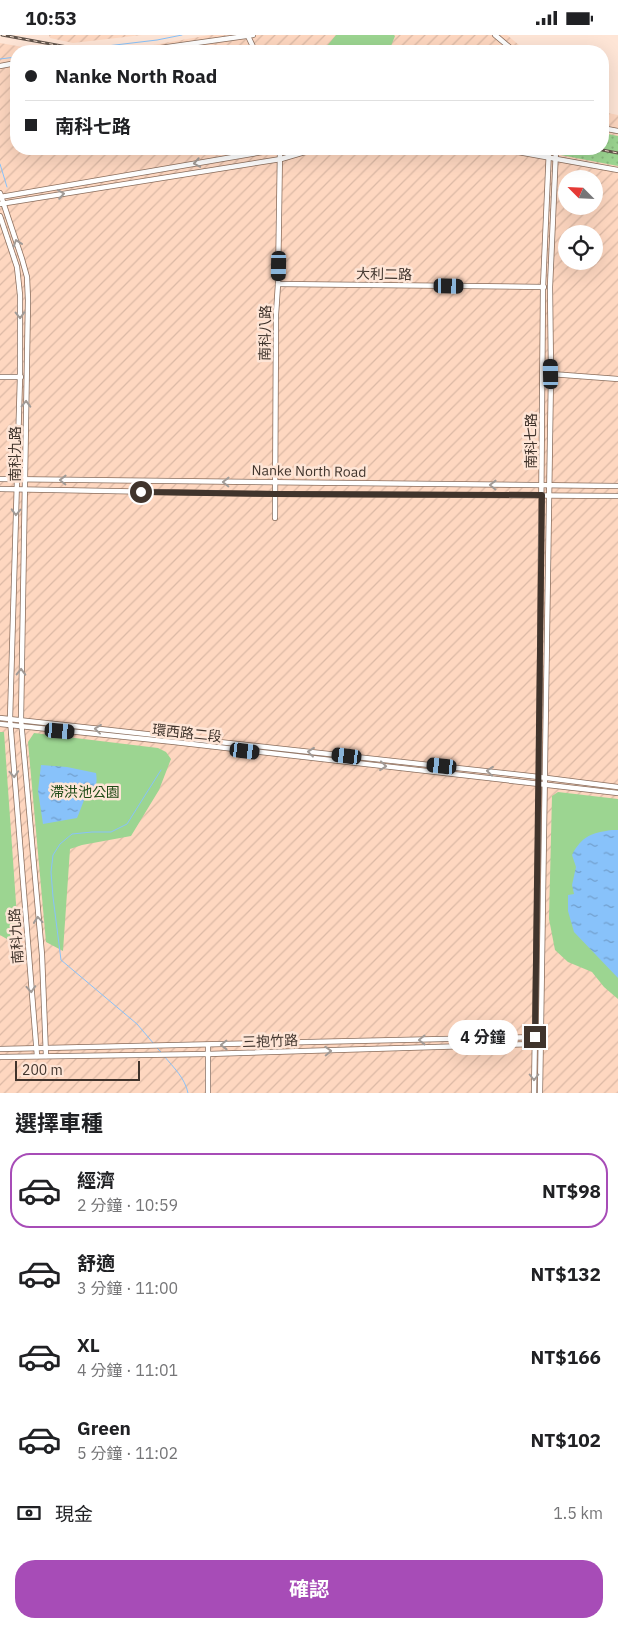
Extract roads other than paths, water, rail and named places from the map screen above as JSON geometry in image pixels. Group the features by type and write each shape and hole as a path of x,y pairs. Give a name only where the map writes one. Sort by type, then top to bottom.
{"street":[{"path":"181,45 250,35"},
{"path":"495,35 507,45"},
{"path":"0,195 245,155"},
{"name":"南科八路","path":"275,518 276,314 281,155"},
{"path":"6,203 281,159 295,155"},
{"path":"536,155 618,170"},
{"name":"南科七路","path":"534,1093 539,784 543,287 548,157"},
{"name":"南科七路","path":"546,785 548,485 551,374 550,287 556,158"},
{"name":"南科九路","path":"0,195 6,203 27,277 26,490 21,727 42,955 46,1056"},
{"name":"南科九路","path":"0,217 17,267 20,288 20,377 10,719 37,1056"},
{"name":"大利二路","path":"278,283 550,287"},
{"path":"551,374 618,379"},
{"path":"0,377 26,377"},
{"name":"Nanke North Road","path":"0,479 618,486"},
{"name":"Nanke North Road","path":"0,489 276,494 618,496"},
{"path":"0,718 10,719"},
{"name":"環西路二段","path":"10,719 546,777"},
{"path":"0,725 11,725"},
{"name":"環西路二段","path":"11,725 618,793"},
{"path":"546,777 618,787"},
{"path":"540,1093 546,785"},
{"name":"三抱竹路","path":"0,1049 540,1037"},
{"name":"三抱竹路","path":"0,1057 208,1054 540,1044"},
{"path":"208,1045 208,1093"}],"water":[{"path":"41,765 67,767 96,773 95,786 87,794 77,818 43,824 38,791"},
{"path":"618,830 618,978 574,932 568,911 568,895 574,894 572,885 576,867 572,855 580,843 588,836"}],"waterway":[{"path":"115,45 182,35"},
{"path":"0,59 10,58"},
{"path":"0,164 7,187"},
{"path":"154,1044 137,1024 61,960 51,872 53,855 60,844 72,834 111,832 127,824 161,770"},
{"path":"156,1047 162,1053"},
{"path":"164,1056 182,1078 188,1093"}],"railway":[{"path":"2,35 56,45"},
{"path":"609,151 618,153"}],"park label":[{"name":"滯洪池公園","path":"85,792"}]}
